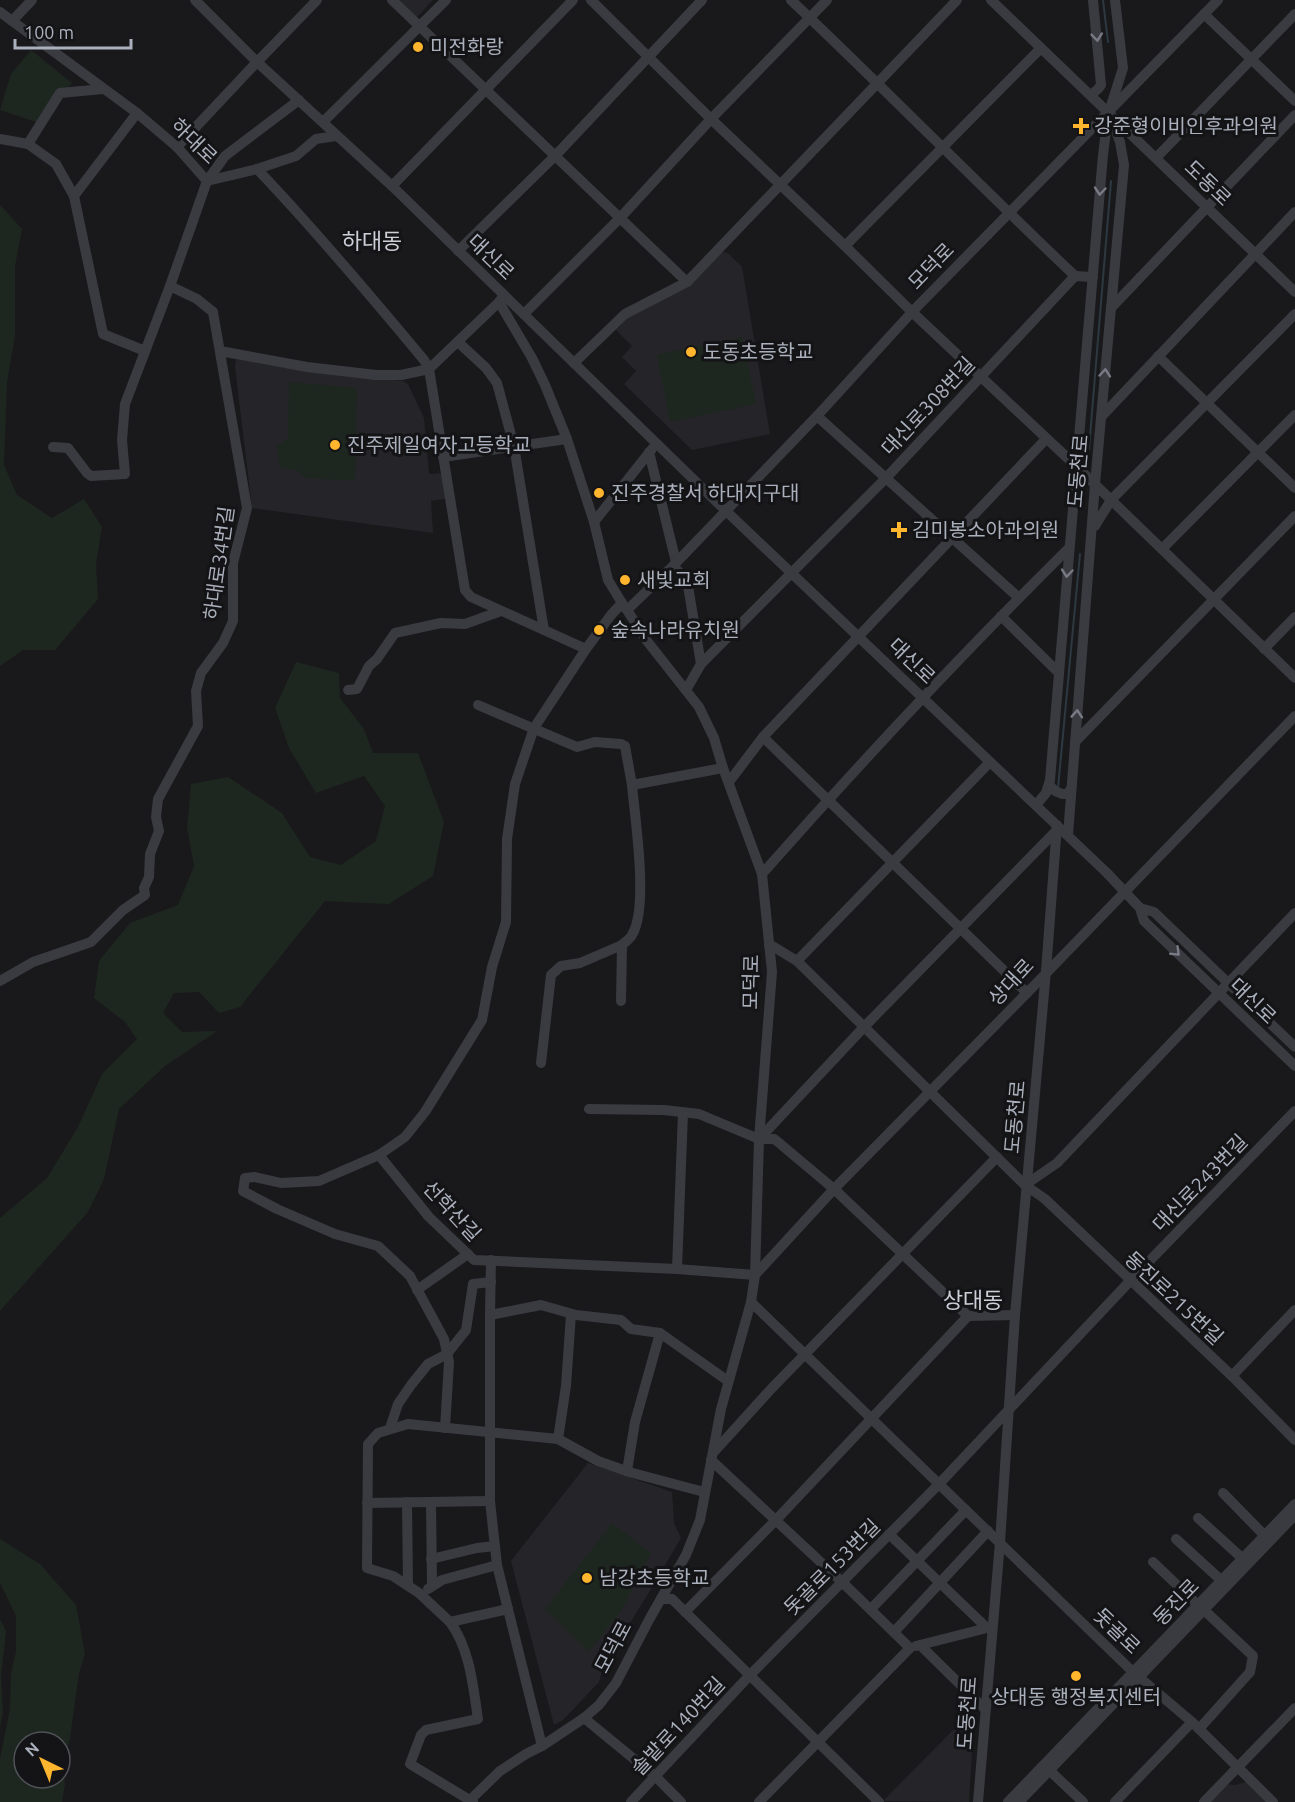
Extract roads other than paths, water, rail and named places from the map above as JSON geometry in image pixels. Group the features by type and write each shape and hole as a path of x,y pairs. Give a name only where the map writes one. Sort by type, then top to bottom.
{"street":[{"path":"12,21 32,0"},
{"name":"대신로","path":"195,0 257,62 392,186 502,298 524,314 574,363 652,448 725,510 793,573 1036,805 1057,828 1068,836 1140,908 1144,921 1295,1066"},
{"path":"177,147 317,0"},
{"path":"392,0 687,282"},
{"path":"323,122 446,0"},
{"path":"392,186 573,0"},
{"path":"591,0 711,119 1095,484 1295,678"},
{"path":"458,251 555,156 702,0"},
{"path":"791,0 1075,276 1093,277"},
{"path":"524,314 620,218 711,119 827,0"},
{"path":"574,363 625,314 687,282 957,0"},
{"name":"도동로","path":"991,0 1295,292"},
{"path":"1091,95 1101,85 1093,0"},
{"name":"도동천로","path":"1036,805 1047,793 1049,785 1103,155 1109,112 1123,68 1115,0"},
{"name":"모덕로","path":"470,1801 500,1771 542,1746 598,1706 616,1683 692,1544 700,1520 728,1381 751,1302 755,1275 759,1139 772,972 762,874 714,738 699,707 647,641 625,607 674,564 818,416 912,312 1218,0"},
{"name":"하대로","path":"0,12 137,114 177,147 207,181 257,170 296,156 316,140 336,136"},
{"path":"1156,158 1295,14"},
{"path":"1204,15 1295,101"},
{"path":"845,246 1041,48"},
{"path":"1101,73 1111,77 1123,68"},
{"path":"28,144 60,93 103,89"},
{"path":"53,447 68,448 91,476 125,474 122,440 125,404 207,181 225,156 299,100"},
{"name":"도동천로","path":"1068,836 1093,504 1123,162 1120,142 1109,112"},
{"path":"74,196 137,114"},
{"path":"1111,308 1295,115"},
{"path":"0,139 28,144 56,164 74,196 103,334 145,351"},
{"path":"1103,155 1111,153 1123,162"},
{"path":"257,170 301,215 356,278 429,369 465,590 471,597 586,649"},
{"path":"1101,417 1295,212"},
{"name":"대신로308번길","path":"686,690 701,664 886,478 1075,276"},
{"name":"하대로34번길","path":"0,981 33,962 91,942 123,910 145,895 144,888 150,877 150,854 159,831 156,817 158,799 198,726 196,692 201,673 223,643 232,621 234,563 247,508 213,312 197,299 170,286"},
{"path":"220,351 307,367 376,375 401,375 429,369 502,298 545,384 567,439 594,522 608,580 625,607 611,615 534,728 515,784 507,839 506,922 492,967 482,1020 425,1112 405,1137 379,1155 319,1181 281,1183 255,1177 245,1178 243,1191 277,1209 335,1233 378,1246 410,1276 444,1339 449,1362 445,1428"},
{"path":"1095,526 1111,500 1295,314"},
{"path":"458,342 486,368 497,383 514,446 544,630"},
{"path":"1158,356 1295,488"},
{"path":"1162,549 1295,415"},
{"path":"818,416 1018,598"},
{"path":"443,457 567,439"},
{"path":"729,782 763,737 1046,439"},
{"path":"1078,446 1085,454 1098,448"},
{"path":"594,522 652,448"},
{"path":"652,448 674,564 687,580 701,664"},
{"path":"1073,499 1082,494 1090,498 1093,504"},
{"path":"1075,741 1295,516"},
{"path":"762,874 827,800 1018,598 1069,548"},
{"path":"348,690 357,689 369,666 377,659 395,633 441,623 465,624 501,611"},
{"path":"1001,616 1059,673"},
{"path":"1264,649 1295,617"},
{"path":"478,705 577,747 596,742 621,744 625,746 627,753 640,878 639,916 632,935 622,945 579,963 561,966 551,975 542,1063"},
{"name":"상대로","path":"755,1275 834,1189 1295,716"},
{"path":"763,737 1027,993"},
{"path":"797,961 990,762"},
{"path":"632,785 723,768"},
{"path":"1049,785 1062,794 1066,794 1071,789"},
{"path":"759,1139 1057,828"},
{"name":"도동천로","path":"978,1802 990,1627 1000,1542 1007,1412 1025,1185 1029,1173 1057,828"},
{"name":"대신로","path":"1140,908 1154,912 1295,1047"},
{"path":"1025,1185 1057,1163 1295,913"},
{"name":"동진로215번길","path":"769,944 797,961 1025,1185 1045,1199 1232,1376 1295,1440"},
{"path":"621,1001 622,945"},
{"path":"589,1109 663,1110 699,1114 759,1139 774,1139 834,1189 969,1316 1015,1315"},
{"name":"대신로243번길","path":"1130,1281 1295,1111"},
{"path":"677,1269 683,1113"},
{"name":"선학산길","path":"379,1155 429,1217 474,1260 492,1260 490,1501 497,1565 542,1746"},
{"path":"805,1354 998,1157"},
{"path":"417,1290 468,1254"},
{"path":"492,1260 755,1275"},
{"path":"390,1428 398,1404 411,1385 428,1364 447,1354 466,1330 473,1284 491,1281"},
{"path":"939,1484 1130,1281"},
{"name":"돗골로","path":"751,1302 1137,1675 1196,1726 1272,1802"},
{"path":"490,1315 541,1305 571,1314 621,1320 632,1329 660,1333 728,1381"},
{"path":"1232,1376 1295,1310"},
{"path":"558,1439 566,1386 571,1314"},
{"path":"685,1612 776,1520 969,1316"},
{"path":"627,1471 635,1422 660,1333"},
{"name":"모덕로","path":"712,1457 805,1354"},
{"path":"470,1801 410,1764 421,1734 478,1719 460,1636 450,1622 421,1595 393,1576 367,1568 368,1444 378,1433 408,1424 558,1439 598,1461 704,1492"},
{"path":"712,1457 894,1632 915,1646 984,1708"},
{"name":"돗골로153번길","path":"750,1675 939,1484"},
{"path":"1223,1493 1265,1536"},
{"path":"367,1503 490,1501"},
{"path":"407,1502 408,1586"},
{"path":"431,1502 432,1586"},
{"name":"동진로","path":"1201,1608 1221,1581 1295,1504"},
{"path":"871,1609 966,1510"},
{"name":"동진로","path":"1019,1802 1201,1608 1295,1515"},
{"path":"1198,1518 1244,1558"},
{"path":"894,1632 988,1531"},
{"path":"889,1534 990,1627"},
{"path":"1176,1539 1221,1581"},
{"path":"431,1559 495,1546"},
{"path":"1115,1802 1250,1672 1253,1656 1153,1562"},
{"path":"421,1595 442,1580 497,1565"},
{"path":"661,1599 672,1599 879,1802"},
{"path":"450,1622 508,1609"},
{"path":"759,1802 915,1646 990,1627"},
{"name":"솔밭로140번길","path":"631,1802 750,1675"},
{"name":"동진로","path":"1008,1802 1137,1675"},
{"path":"1204,1802 1295,1708"},
{"path":"584,1718 656,1777 681,1802"},
{"path":"1050,1771 1083,1802"}],"waterway":[{"path":"1103,0 1108,42"},
{"path":"1089,449 1111,181"},
{"path":"1058,788 1080,554"}],"place":[{"name":"미전화랑","path":"418,47"},
{"name":"강준형이비인후과의원","path":"1081,126"},
{"name":"도동초등학교","path":"691,352"},
{"name":"진주제일여자고등학교","path":"335,445"},
{"name":"진주경찰서 하대지구대","path":"599,493"},
{"name":"김미봉소아과의원","path":"899,530"},
{"name":"새빛교회","path":"625,580"},
{"name":"숲속나라유치원","path":"599,630"},
{"name":"남강초등학교","path":"587,1578"},
{"name":"상대동 행정복지센터","path":"1076,1676"}],"district":[{"name":"하대동","path":"372,241"},
{"name":"상대동","path":"973,1300"}]}
